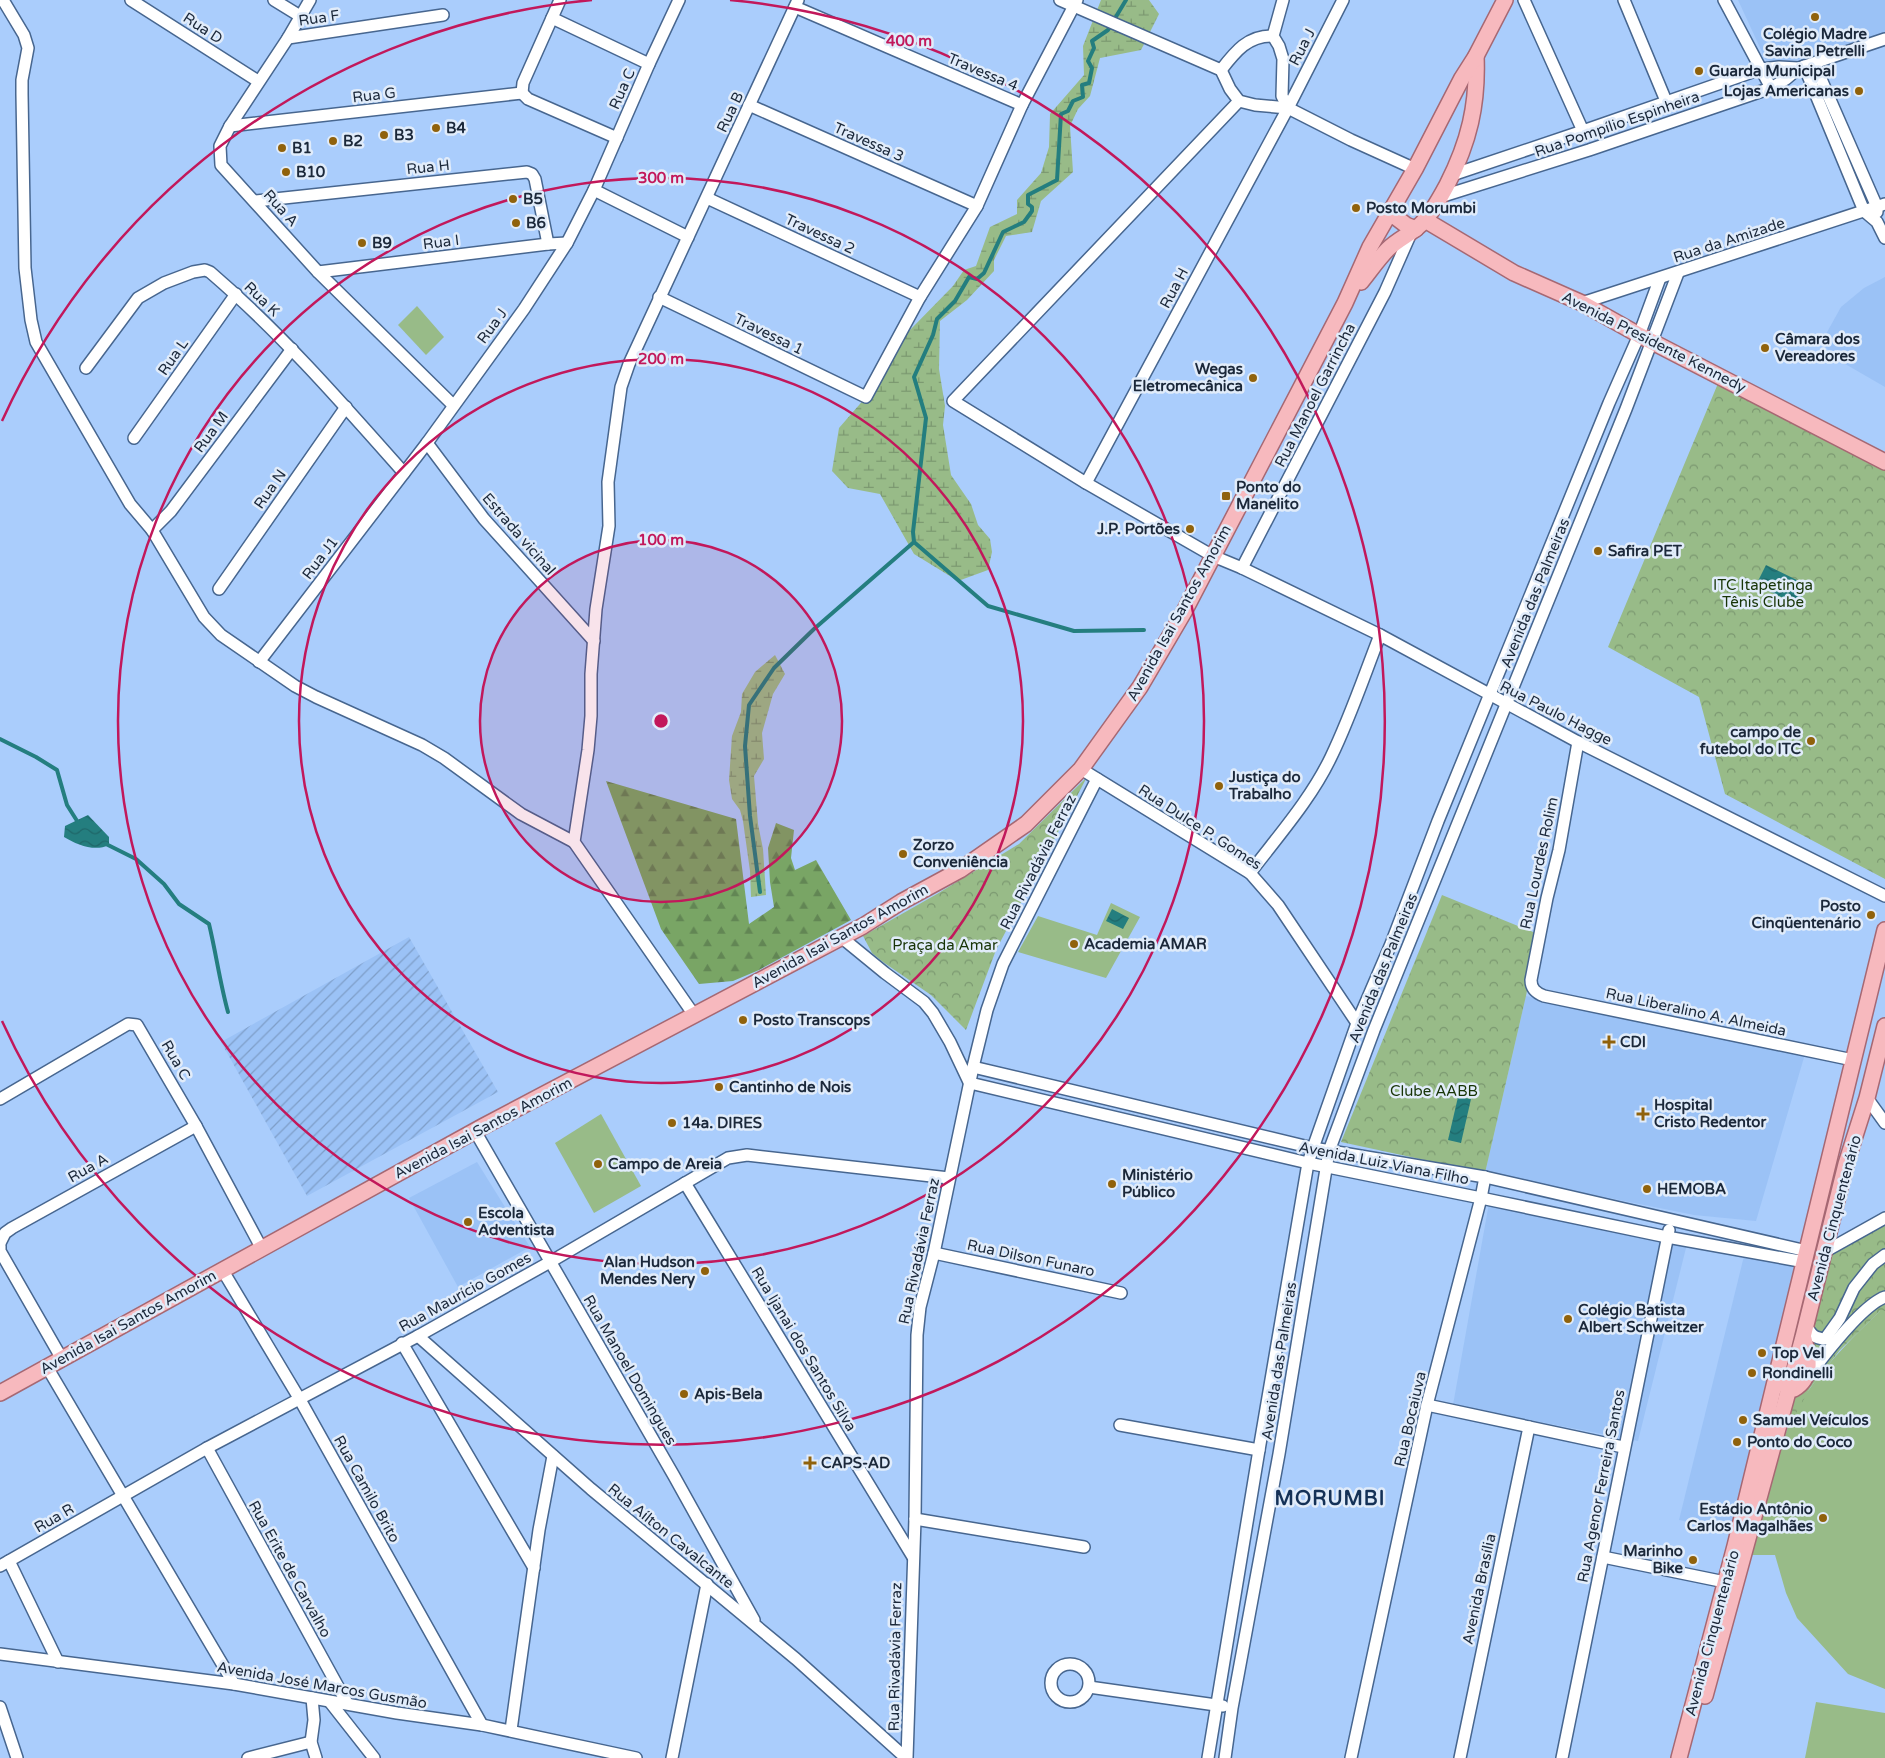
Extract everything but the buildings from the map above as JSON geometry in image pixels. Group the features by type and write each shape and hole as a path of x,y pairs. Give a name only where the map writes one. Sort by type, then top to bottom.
{"main road":[{"name":"Avenida Isai Santos Amorim","path":"0,1394 475,1131 841,936 960,870 1026,824 1082,769 1140,687 1184,612 1345,303 1370,247 1415,169 1505,0"},
{"path":"1345,303 1388,249 1417,228 1440,198 1464,150 1471,126 1476,91 1476,56"},
{"name":"Avenida Presidente Kennedy","path":"1389,212 1406,225 1417,228 1582,303 1885,462"},
{"name":"Avenida Cinquentenário","path":"1678,1758 1725,1582 1805,1263 1885,930"},
{"name":"Avenida Cinquentenário","path":"1688,1758 1805,1331 1846,1164 1867,1098 1885,1026"},
{"name":"Avenida Cinquentenário","path":"1838,1123 1867,1098"},
{"name":"Avenida Cinquentenário","path":"1789,1388 1782,1384 1780,1377 1794,1327 1805,1263"},
{"name":"Avenida Cinquentenário","path":"1804,1381 1809,1370 1805,1331"},
{"path":"1789,1388 1794,1389 1804,1381"}],"street":[{"path":"3,0 24,36 28,48 22,80 24,252 33,332 41,352 130,504 152,530 204,617 220,636 316,697 422,745 444,758 521,814 574,842 694,1015"},
{"name":"Rua D","path":"131,0 258,81"},
{"path":"274,0 300,16"},
{"name":"Rua A","path":"310,0 288,38 230,126 220,146 221,165 256,201 318,272 453,405"},
{"path":"560,0 523,83 522,93 528,98 616,138"},
{"name":"Rua C","path":"594,190 679,0"},
{"path":"1060,0 1076,3 1221,70 1230,89 1239,101 1255,106 1288,108 1415,169"},
{"path":"1283,0 1273,36 1279,46 1283,59 1282,96 1288,108"},
{"name":"Rua J","path":"1288,108 1343,0"},
{"path":"1524,0 1583,131"},
{"path":"1624,0 1666,101"},
{"path":"1724,0 1771,88"},
{"path":"920,297 977,206 1022,105 1076,3"},
{"name":"Travessa 4","path":"797,4 1022,105"},
{"name":"Rua B","path":"574,842 588,757 591,716 590,674 596,609 609,526 608,482 621,387 629,364 647,328 659,297 797,4"},
{"name":"Rua F","path":"288,38 443,16"},
{"path":"552,18 649,64"},
{"path":"1221,70 1233,54 1248,42 1263,35 1273,36"},
{"name":"Rua Pompílio Espinheira","path":"1440,198 1771,88 1806,66 1885,39"},
{"path":"1806,66 1881,205 1877,222"},
{"path":"1806,66 1864,211 1877,222 1885,238"},
{"name":"Rua Pompílio Espinheira","path":"1452,175 1761,69 1806,66"},
{"name":"Rua G","path":"230,126 522,93"},
{"path":"1213,556 1086,483 953,401 1239,101"},
{"name":"Travessa 3","path":"749,105 977,206"},
{"name":"Rua H","path":"1086,483 1288,108"},
{"name":"Rua H","path":"256,201 527,172 532,174 535,179 548,244"},
{"path":"594,190 688,237"},
{"name":"Rua J","path":"404,473 524,309 567,243 594,190"},
{"name":"Travessa 2","path":"706,198 920,297"},
{"name":"Rua da Amizade","path":"1582,303 1881,205"},
{"name":"Rua Manoel Garrincha","path":"1242,568 1417,228"},
{"name":"Rua I","path":"318,272 567,243"},
{"name":"Rua K","path":"86,368 138,298 164,283 193,272 205,270 236,294 292,349 404,473"},
{"name":"Avenida das Palmeiras","path":"1208,1758 1308,1163 1357,1023 1391,944 1438,821 1609,403 1646,338 1678,273"},
{"name":"Avenida das Palmeiras","path":"1226,1758 1232,1708 1279,1454 1325,1166 1329,1151 1374,1030 1506,703 1646,338 1660,278"},
{"name":"Rua L","path":"134,438 236,294"},
{"name":"Travessa 1","path":"659,297 866,397 920,297"},
{"name":"Rua M","path":"152,530 171,512 292,349"},
{"name":"Rua N","path":"219,589 346,407"},
{"name":"Estrada vicinal","path":"426,443 484,520 594,641"},
{"name":"Rua J1","path":"259,662 404,473"},
{"name":"Rua Paulo Hagge","path":"1213,556 1242,568 1380,635 1578,742 1885,896"},
{"path":"1250,873 1318,781 1331,757 1380,635"},
{"name":"Rua Lourdes Rolim","path":"1534,990 1531,986 1531,980 1547,898 1559,850 1578,742"},
{"name":"Rua Dulce P. Gomes","path":"1082,769 1250,873 1265,888 1288,918 1357,1023"},
{"name":"Rua Rivadávia Ferraz","path":"906,1758 912,1557 915,1519 917,1334 920,1307 934,1253 970,1074 987,1010 1003,964 1097,779"},
{"path":"841,936 885,973 924,1002 944,1030 970,1074"},
{"name":"Rua Liberalino A. Almeida","path":"1534,990 1544,996 1853,1060"},
{"name":"Rua C","path":"0,1099 128,1024 141,1028 262,1249"},
{"name":"Avenida Luiz Viana Filho","path":"970,1074 1313,1148 1485,1177 1670,1221 1805,1263"},
{"name":"Avenida Luiz Viana Filho","path":"970,1074 1308,1163 1667,1237 1805,1263"},
{"path":"1867,1098 1885,1123"},
{"name":"Rua A","path":"62,1359 0,1251 0,1244 5,1233 196,1126"},
{"name":"Rua Manoel Domingues","path":"475,1131 674,1476 757,1626"},
{"name":"Rua Maurício Gomes","path":"122,1496 206,1448 418,1336 550,1262 728,1158 747,1154 949,1178"},
{"name":"Rua Bocaiuva","path":"1351,1758 1427,1405 1485,1177"},
{"name":"Rua Ijanai dos Santos Silva","path":"685,1183 912,1557"},
{"path":"1826,1251 1885,1218"},
{"name":"Rua Agenor Ferreira Santos","path":"1562,1758 1670,1221"},
{"name":"Rua Dilson Funaro","path":"934,1253 1121,1293"},
{"path":"1805,1331 1815,1338 1825,1339 1840,1318 1854,1288 1873,1264 1885,1255"},
{"name":"Rua Camilo Brito","path":"222,1270 299,1398 482,1725"},
{"path":"1290,1277 1307,1280"},
{"path":"1850,1296 1856,1307 1864,1312"},
{"path":"1780,1421 1804,1381 1832,1346 1864,1312 1885,1297"},
{"name":"Rua Aílton Cavalcante","path":"418,1336 591,1489 796,1659 906,1758"},
{"path":"402,1343 534,1568"},
{"path":"47,1367 234,1684"},
{"path":"1427,1405 1623,1448"},
{"name":"Avenida das Palmeiras","path":"1120,1425 1259,1450"},
{"name":"Avenida Brasília","path":"1460,1758 1529,1427"},
{"name":"Rua Erite de Carvalho","path":"206,1448 347,1703"},
{"path":"511,1730 534,1568 553,1456"},
{"name":"Rua R","path":"5,1563 122,1496"},
{"path":"915,1519 1084,1547"},
{"path":"1603,1557 1725,1582"},
{"path":"5,1563 58,1662"},
{"path":"672,1758 707,1584"},
{"name":"Avenida José Marcos Gusmão","path":"0,1654 234,1684 406,1715 511,1730 636,1758"},
{"path":"1089,1687 1232,1708"},
{"path":"312,1698 314,1720 311,1742 316,1758"},
{"path":"330,1702 374,1758"},
{"path":"0,1708 17,1758"},
{"path":"248,1758 311,1742"}],"shaded area":[{"name":"Colégio Madre Savina Petrelli","path":"1738,0 1885,0 1885,34 1809,59 1782,60 1768,65"},
{"path":"1885,277 1885,387 1840,361 1821,343 1841,307 1864,288"},
{"path":"409,937 498,1092 307,1196 221,1042"},
{"name":"Hospital Cristo Redentor","path":"1526,996 1805,1054 1756,1221 1694,1215 1485,1173"},
{"name":"Escola Adventista","path":"477,1162 530,1247 458,1287 409,1198"},
{"name":"Colégio Batista Albert Schweitzer","path":"1489,1203 1687,1244 1638,1441 1453,1405"},
{"path":"1744,1256 1800,1268 1734,1532 1679,1520"}],"green space":[{"path":"1101,0 1149,0 1159,14 1141,50 1100,58 1090,96 1078,109 1070,126 1073,172 1041,201 1032,232 1006,236 994,260 994,271 967,300 940,321 939,369 945,406 943,425 951,475 971,504 978,525 990,539 992,552 988,570 958,581 914,554 880,494 848,488 832,471 839,428 866,397 870,381 910,330 953,286 964,270 976,266 990,227 1017,214 1017,200 1041,173 1049,147 1050,114 1084,75 1083,46"},
{"path":"417,306 444,337 426,355 398,325"},
{"name":"ITC Itapetinga Tênis Clube","path":"1719,381 1885,466 1885,879 1725,794 1699,697 1608,647"},
{"path":"775,655 785,674 773,694 762,733 764,759 754,776 758,824 763,849 766,895 751,897 750,871 743,821 740,810 732,799 729,780 732,736 741,712 742,694 755,672"},
{"name":"Praça da Amar","path":"1087,777 996,950 966,1030 931,995 872,953 863,936 1019,844"},
{"path":"606,781 736,819 749,924 774,907 768,848 776,823 794,830 791,858 795,870 816,860 851,920 759,970 733,981 699,984 661,929"},
{"name":"Clube AABB","path":"1442,895 1538,934 1526,996 1485,1173 1341,1142"},
{"name":"Academia AMAR","path":"1111,903 1140,917 1106,978 1018,952 1038,916 1097,935"},
{"name":"Campo de Areia","path":"601,1114 641,1186 594,1213 555,1143"},
{"path":"1885,1218 1885,1311 1880,1311 1840,1350 1810,1388 1787,1430 1795,1365 1832,1249"},
{"name":"Estádio Antônio Carlos Magalhães","path":"1880,1311 1885,1311 1885,1689 1848,1674 1797,1618 1786,1593 1775,1555 1752,1555 1776,1460 1795,1413 1816,1380"},
{"path":"1816,1702 1885,1713 1885,1758 1805,1758"}],"water":[{"path":"1766,565 1807,585 1798,605 1756,585"},
{"path":"88,815 109,837 109,845 98,848 86,847 64,837 65,826"},
{"path":"1112,909 1129,918 1123,929 1106,921"},
{"path":"1458,1097 1471,1099 1461,1143 1448,1140"}],"waterway":[{"path":"1126,0 1108,30 1092,41 1094,48 1088,61 1092,68 1089,83 1082,85 1083,97 1073,101 1068,111 1061,114 1057,180 1028,195 1028,204 1032,207 1032,211 1024,222 1003,232 984,273 977,279 969,277 955,301 937,319 933,335 914,377 926,418 913,532 914,542 988,606 1074,631 1144,630"},
{"path":"760,892 750,816 745,746 749,705 774,668 814,629 914,542"},
{"path":"0,739 57,770 67,805 79,824"},
{"path":"106,844 136,859 164,884 179,904 209,924 228,1012"}],"place":[{"name":"Colégio Madre Savina Petrelli","path":"1815,17"},
{"name":"Guarda Municipal","path":"1699,71"},
{"name":"Lojas Americanas","path":"1859,91"},
{"name":"B4","path":"436,128"},
{"name":"B3","path":"384,135"},
{"name":"B2","path":"333,141"},
{"name":"B1","path":"282,148"},
{"name":"B10","path":"286,172"},
{"name":"B5","path":"513,199"},
{"name":"Posto Morumbi","path":"1356,208"},
{"name":"B6","path":"516,223"},
{"name":"B9","path":"362,243"},
{"name":"Câmara dos Vereadores","path":"1765,348"},
{"name":"Wegas Eletromecânica","path":"1253,378"},
{"name":"Ponto do Manelito","path":"1226,496"},
{"name":"J.P. Portões","path":"1190,529"},
{"name":"Safira PET","path":"1598,551"},
{"name":"campo de futebol do ITC","path":"1811,741"},
{"name":"Justiça do Trabalho","path":"1219,786"},
{"name":"Zorzo Conveniência","path":"903,854"},
{"name":"Posto Cinqüentenário","path":"1871,915"},
{"name":"Academia AMAR","path":"1074,944"},
{"name":"Posto Transcops","path":"743,1020"},
{"name":"CDI","path":"1609,1042"},
{"name":"Cantinho de Nois","path":"719,1087"},
{"name":"Hospital Cristo Redentor","path":"1643,1114"},
{"name":"14a. DIRES","path":"672,1123"},
{"name":"Campo de Areia","path":"598,1164"},
{"name":"Ministério Público","path":"1112,1184"},
{"name":"HEMOBA","path":"1647,1189"},
{"name":"Escola Adventista","path":"468,1222"},
{"name":"Alan Hudson Mendes Nery","path":"705,1271"},
{"name":"Colégio Batista Albert Schweitzer","path":"1568,1319"},
{"name":"Top Vel","path":"1762,1353"},
{"name":"Rondinelli","path":"1752,1373"},
{"name":"Apis-Bela","path":"684,1394"},
{"name":"Samuel Veículos","path":"1743,1420"},
{"name":"Ponto do Coco","path":"1737,1442"},
{"name":"CAPS-AD","path":"810,1463"},
{"name":"Estádio Antônio Carlos Magalhães","path":"1823,1518"},
{"name":"Marinho Bike","path":"1693,1560"}],"district":[{"name":"MORUMBI","path":"1330,1498"}]}
